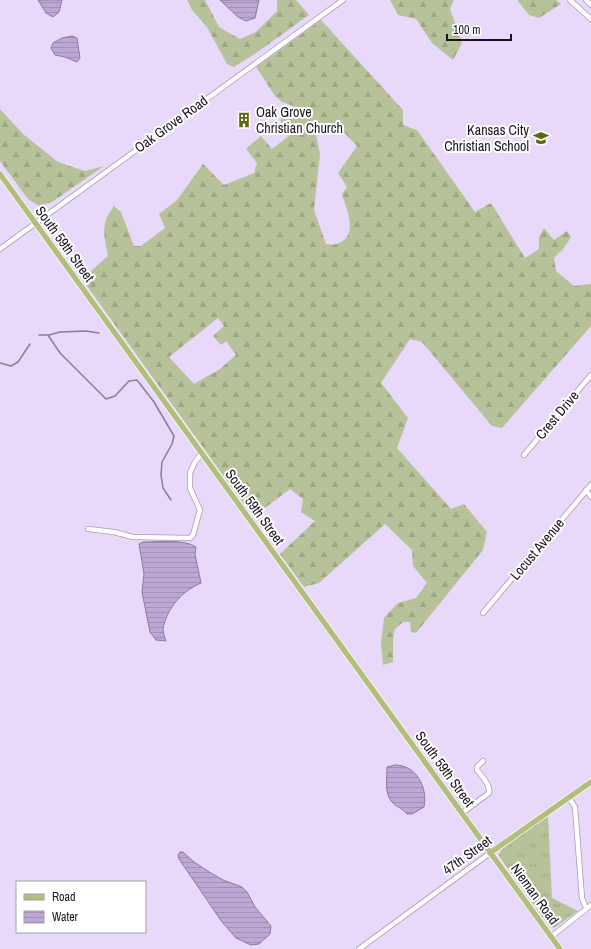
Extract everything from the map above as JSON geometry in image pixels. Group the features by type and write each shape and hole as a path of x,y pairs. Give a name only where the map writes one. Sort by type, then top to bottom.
{"main road":[{"name":"South 59th Street","path":"0,174 490,853"},
{"name":"47th Street","path":"490,853 591,782"},
{"name":"Nieman Road","path":"490,853 560,949"}],"street":[{"name":"Oak Grove Road","path":"0,248 343,0"},
{"path":"570,0 591,19"},
{"path":"586,0 591,5"},
{"name":"Crest Drive","path":"524,455 591,376"},
{"path":"88,529 114,532 133,537 190,538 193,535 200,510 190,488 190,473 195,462 202,453"},
{"name":"Locust Avenue","path":"483,613 591,485"},
{"path":"586,490 591,496"},
{"path":"462,813 489,793 489,787 477,770 478,765 483,761"},
{"path":"569,798 575,807 582,898 586,908"},
{"name":"47th Street","path":"359,949 490,853"},
{"path":"551,937 591,905"}],"green space":[{"path":"187,0 205,0 219,27 240,39 256,32 277,11 277,0 296,0 309,15 234,67 227,64 207,27 192,10"},
{"path":"390,0 454,0 450,9 462,43 453,60 432,43 416,19 398,15"},
{"path":"517,0 556,0 561,4 539,18 529,15"},
{"path":"321,20 403,110 403,125 417,130 475,212 491,203 525,258 539,249 539,237 544,228 554,240 567,231 571,237 564,248 554,258 556,271 574,286 591,284 591,326 502,428 492,426 422,342 410,339 381,383 408,418 397,448 451,509 464,504 487,532 483,550 416,633 411,632 410,622 403,622 395,629 393,638 393,662 383,665 381,643 384,618 398,603 416,598 427,583 413,566 412,550 385,524 319,583 304,587 280,554 315,521 301,512 303,499 290,489 257,514 243,503 82,279 108,256 104,230 107,219 114,206 121,212 134,246 141,246 165,228 159,214 177,200 203,164 224,185 254,173 257,163 246,149 261,136 272,149 290,135 280,120 296,107 282,102 275,96 256,67","holes":["337,125 357,146 338,173 347,187 342,194 348,213 350,227 349,233 341,242 330,245 326,244 314,210 320,154 316,135","218,318 224,326 213,336 221,345 226,341 236,355 220,369 194,384 169,357"]},
{"path":"0,109 23,134 58,162 85,171 104,166 52,202 39,206 28,199 0,161"},
{"path":"547,816 552,898 578,911 554,928 549,926 499,856 502,849"}],"water":[{"path":"38,0 62,0 59,12 53,17 46,13"},
{"path":"220,0 259,0 255,18 246,21 238,17"},
{"path":"72,36 77,38 80,58 77,62 55,55 51,48 53,43 62,38"},
{"path":"143,542 178,542 191,544 196,547 195,554 201,583 194,586 176,601 172,607 163,629 166,641 156,640 150,632 142,592 144,574 139,544"},
{"path":"395,765 409,769 419,778 422,785 425,799 424,807 412,814 407,814 389,798 386,785 387,767"},
{"path":"180,852 183,852 194,862 223,880 242,887 247,892 255,907 271,926 270,934 259,944 251,945 236,938 222,922 179,859 178,855"}],"waterway":[{"path":"49,335 60,332 86,331 99,333"},
{"path":"39,335 48,335 60,353 106,399 115,396 129,381 137,380 154,402 174,436 172,444 162,462 161,475 163,488 171,500"},
{"path":"0,363 11,366 18,362 30,344"}],"place":[{"name":"Oak Grove Christian Church","path":"244,120"},
{"name":"Kansas City Christian School","path":"541,138"}]}
